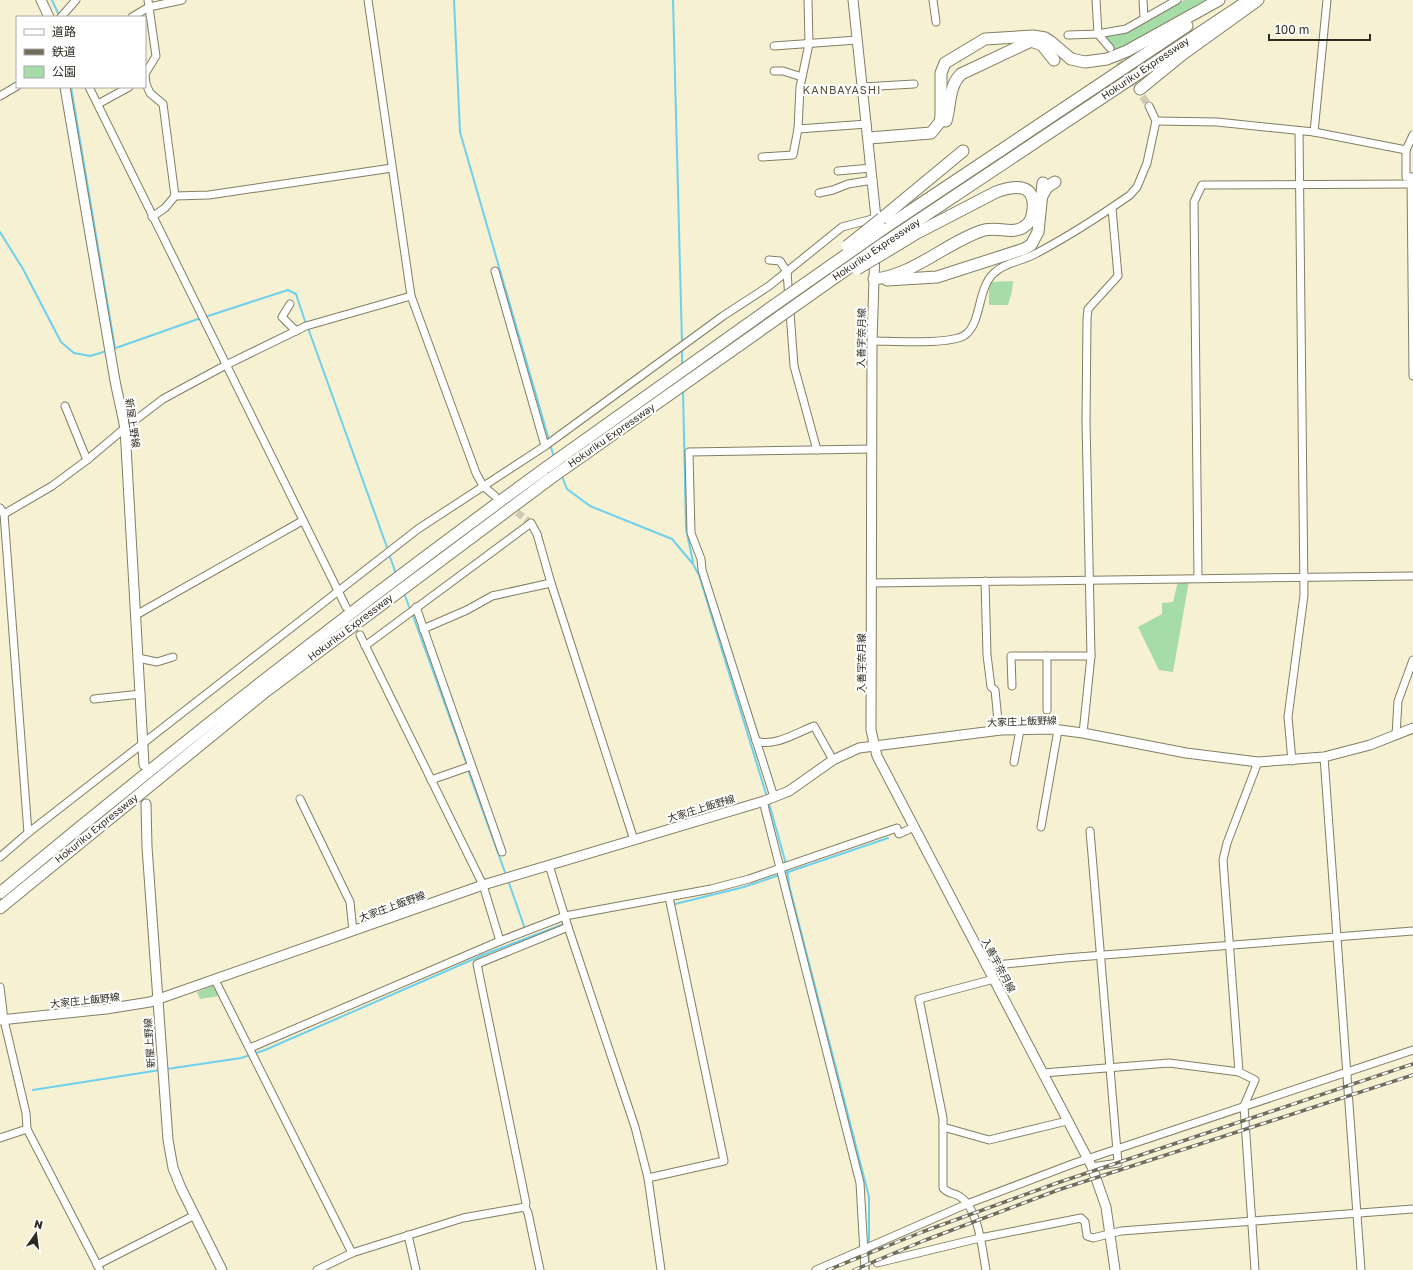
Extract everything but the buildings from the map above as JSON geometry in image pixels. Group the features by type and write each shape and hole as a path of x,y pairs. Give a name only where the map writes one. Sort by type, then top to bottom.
{"highway":[{"path":"868,138 931,133 936,128 941,116 941,73 944,63 985,39 1039,36 1051,42 1071,59 1085,62 1099,61 1127,51 1219,0"},
{"name":"Hokuriku Expressway","path":"0,893 122,791 258,683 547,467 883,229 1227,0"},
{"name":"Hokuriku Expressway","path":"0,908 266,691 409,582 551,478 774,319 884,248 1249,0"},
{"path":"1140,89 1183,54 1258,0"},
{"path":"868,138 923,139 937,135 946,124 952,90 961,74 1025,43 1037,42 1046,48 1049,62"},
{"path":"773,306 879,218 964,151"},
{"path":"1042,197 1047,187 1055,182"},
{"path":"874,279 894,280 937,277 1024,249 1032,245 1036,239 1043,184"},
{"path":"874,279 893,276 980,231 997,228 1017,230 1023,228 1032,218 1032,196 1025,189 1019,187 1006,188 884,248"}],"main road":[{"path":"41,0 49,16"},
{"name":"入善宇奈月線","path":"853,0 873,180 879,218 874,279 872,341 872,730 874,745 877,756 1043,1073 1067,1122 1092,1167 1106,1207 1115,1270"},
{"name":"新屋上野線","path":"65,88 114,380 125,428 144,765"},
{"name":"大家庄上飯野線","path":"2,1020 106,1009 158,1000 483,885 763,801 789,791 847,752 874,745 999,731 1058,730 1083,733 1186,753 1258,762 1324,757 1370,745 1412,729"},
{"name":"新屋上野線","path":"146,804 168,1140 173,1168 194,1216 222,1270"}],"street":[{"path":"62,16 76,0"},
{"path":"133,16 149,4 182,0"},
{"path":"368,0 411,296 476,473 483,486 495,496"},
{"path":"762,157 793,155 798,129 802,77 810,44 808,0"},
{"path":"933,0 936,22"},
{"path":"1096,0 1098,34 1110,48"},
{"path":"1143,0 1144,18"},
{"path":"1068,35 1098,34 1126,29 1177,0"},
{"path":"1314,132 1327,0"},
{"path":"146,75 149,66 155,61 156,56 149,4"},
{"path":"774,46 857,40"},
{"path":"774,71 783,71 802,77"},
{"path":"146,81 150,93 163,104 175,196 165,208 152,217"},
{"path":"862,87 914,84"},
{"path":"0,96 16,87"},
{"path":"90,88 302,521 346,607"},
{"path":"98,104 127,88"},
{"path":"872,341 953,340 965,335 971,328 976,317 986,282 1000,267 1036,254 1130,196 1137,187 1146,163 1156,121 1149,106"},
{"path":"1156,121 1217,122 1314,132 1406,150"},
{"path":"798,129 867,124"},
{"path":"1292,760 1288,717 1304,595 1299,131"},
{"path":"1412,179 1406,177 1406,150 1413,135"},
{"path":"175,196 209,195 392,168"},
{"path":"838,171 872,168"},
{"path":"1198,578 1194,202 1202,185 1300,184 1412,179"},
{"path":"1412,179 1413,376"},
{"path":"819,193 833,190 848,184 873,180"},
{"path":"1083,733 1092,656 1086,422 1087,319 1088,309 1118,276 1112,208"},
{"path":"0,857 143,742 418,529 545,446 723,316 787,272 842,228 879,218"},
{"path":"769,260 780,261 787,272 794,366 817,450"},
{"path":"495,272 545,446"},
{"path":"28,833 2,511 52,486 163,399 226,365 306,326 411,296"},
{"path":"290,304 282,317 296,331"},
{"path":"65,406 87,460"},
{"path":"774,797 702,570 701,559 692,533 689,452 872,449"},
{"path":"136,615 302,521"},
{"path":"365,646 531,523 537,534 551,583 634,840"},
{"path":"872,583 1413,576"},
{"path":"985,581 986,655 991,687 995,690 999,731"},
{"path":"423,629 467,610 492,596 551,583"},
{"path":"416,608 502,852"},
{"path":"360,634 483,885 500,941"},
{"path":"1012,686 1011,656 1092,656"},
{"path":"1046,710 1047,656"},
{"path":"138,658 157,662 173,657"},
{"path":"1396,735 1398,702 1413,660"},
{"path":"94,699 140,694"},
{"path":"756,741 763,744 774,742 814,726 833,760"},
{"path":"1014,762 1020,730"},
{"path":"1041,827 1058,730"},
{"path":"1324,757 1361,1270"},
{"path":"1239,1072 1223,860 1227,843 1258,762"},
{"path":"431,780 471,766"},
{"path":"300,799 350,902 353,931"},
{"path":"763,801 860,1184 865,1248 865,1270"},
{"path":"250,1048 500,941 565,916 711,889 749,878 897,828 899,834 914,827"},
{"path":"1090,831 1102,955 1118,1163 1092,1167"},
{"path":"549,865 568,927 635,1127 648,1178 661,1270"},
{"path":"648,1178 724,1161 670,897"},
{"path":"540,1270 528,1213 525,1207 526,1203 477,964 568,927"},
{"path":"986,966 1102,955 1413,932"},
{"path":"986,1270 973,1211 959,1196 949,1194 943,1188 943,1118 919,999 994,979"},
{"path":"215,980 352,1253"},
{"path":"0,987 2,1020 26,1113 27,1129 98,1268 194,1216"},
{"path":"816,1270 967,1204 1087,1158 1117,1150 1413,1050"},
{"path":"1043,1073 1169,1063 1239,1072 1255,1080 1244,1106 1255,1270"},
{"path":"943,1127 989,1140 1067,1122"},
{"path":"0,1138 27,1129"},
{"path":"317,1270 352,1253 463,1218 525,1207"},
{"path":"877,1263 980,1238 1081,1218 1085,1222 1087,1236 1093,1238 1121,1231 1413,1209"},
{"path":"408,1235 416,1270"}],"green space":[{"path":"1184,0 1206,0 1188,12 1115,51 1106,39 1108,35 1130,30"},
{"path":"1013,281 1008,305 989,305 989,287 991,282"},
{"path":"1178,581 1189,581 1173,672 1159,670 1138,627 1162,614 1162,603 1173,602"},
{"path":"214,985 219,996 200,999 197,992"}],"waterway":[{"path":"52,0 58,13"},
{"path":"454,0 460,132 549,440"},
{"path":"673,0 682,343"},
{"path":"71,88 115,348"},
{"path":"0,232 23,269 61,342 74,353 90,356 107,351"},
{"path":"205,317 288,290 296,294 306,324"},
{"path":"113,349 201,318"},
{"path":"308,328 388,550"},
{"path":"682,350 682,365"},
{"path":"683,390 686,529 693,562"},
{"path":"550,444 554,457"},
{"path":"561,474 567,489 590,506 672,539 693,564 699,575 767,797"},
{"path":"389,554 396,574"},
{"path":"404,593 410,609"},
{"path":"412,613 467,765"},
{"path":"468,770 506,875"},
{"path":"769,803 786,864"},
{"path":"675,904 744,887 888,838"},
{"path":"787,868 789,885 869,1197 869,1270"},
{"path":"508,880 525,929"},
{"path":"167,1069 241,1058 265,1050 483,955 564,924"},
{"path":"33,1090 160,1070"}],"tunnel":[{"path":"1113,53 1149,106"},
{"path":"509,506 531,523"}],"railway":[{"path":"828,1270 922,1232 1057,1183 1413,1064"},
{"path":"854,1270 923,1241 1058,1190 1413,1075"}],"district":[{"name":"KANBAYASHI","path":"842,90"}]}
